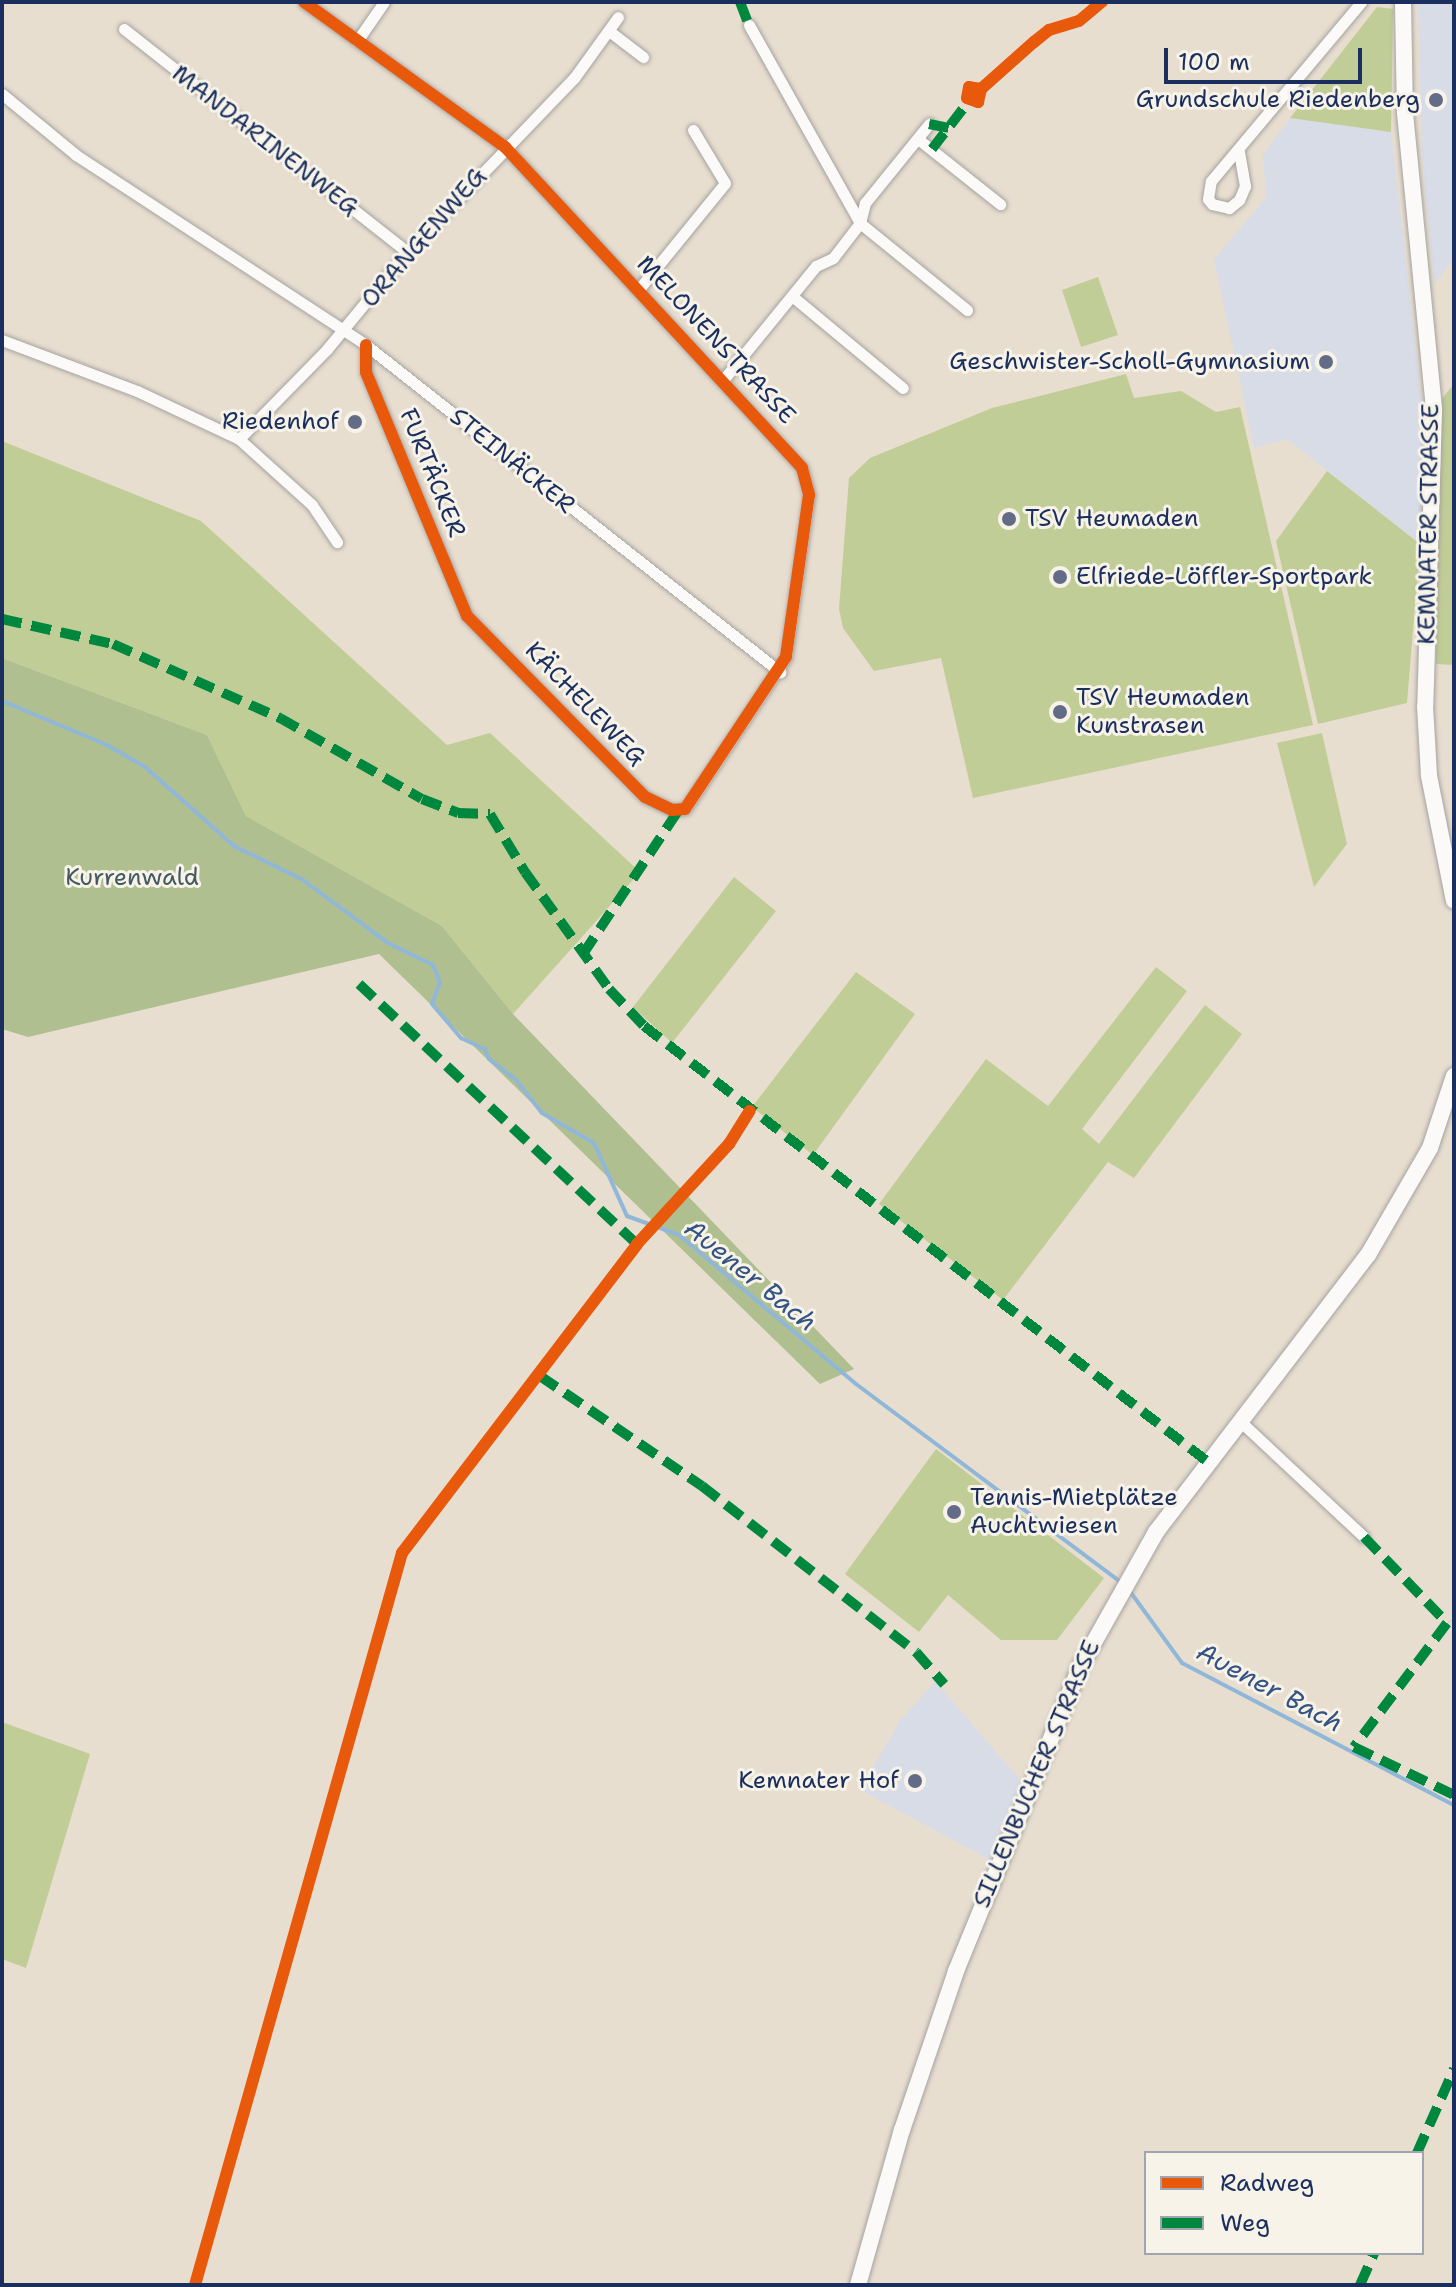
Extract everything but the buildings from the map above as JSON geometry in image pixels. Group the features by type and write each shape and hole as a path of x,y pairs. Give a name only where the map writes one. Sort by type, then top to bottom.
{"street":[{"name":"MELONENSTRASSE","path":"304,2 505,147 794,457 808,482 780,672 705,782 678,811"},
{"path":"357,41 384,2"},
{"path":"1239,152 1245,186 1239,200 1229,208 1212,204 1208,199 1211,181 1239,152 1361,2"},
{"name":"KEMNATER STRASSE","path":"1403,2 1405,113 1434,411 1425,706 1429,776 1449,848 1454,901"},
{"name":"ORANGENWEG","path":"239,439 344,329 407,252 574,78 618,17"},
{"path":"749,25 860,223 967,310"},
{"name":"MANDARINENWEG","path":"124,29 407,252"},
{"path":"609,31 643,57"},
{"name":"STEINÄCKER","path":"2,94 76,155 366,345 780,672"},
{"path":"723,380 792,296 860,223 865,203 929,124"},
{"path":"639,289 725,183 693,130"},
{"path":"918,139 1000,204"},
{"path":"792,296 903,388"},
{"path":"2,340 137,391 239,439 312,505 337,542"},
{"name":"FURTÄCKER","path":"366,345 366,372 467,616"},
{"name":"KÄCHELEWEG","path":"467,616 645,797 678,811"},
{"name":"SILLENBUCHER STRASSE","path":"858,2285 902,2130 972,1925 1060,1708 1125,1584 1241,1422 1323,1316 1400,1204 1430,1148 1454,1080"},
{"path":"1241,1422 1364,1537"}],"shaded area":[{"name":"Grundschule Riedenberg","path":"1418,2 1454,2 1454,259 1434,284 1422,156"},
{"name":"Geschwister-Scholl-Gymnasium","path":"1290,118 1391,132 1423,414 1420,544 1287,439 1254,448 1214,259 1266,198 1263,155"},
{"path":"935,1681 1021,1781 990,1860 860,1790 900,1721"}],"green space":[{"path":"1377,7 1393,9 1391,132 1290,118"},
{"path":"1098,277 1118,335 1081,347 1062,290"},
{"name":"Elfriede-Löffler-Sportpark","path":"1126,374 1134,398 1181,391 1216,412 1240,407 1313,725 973,798 941,658 874,671 843,628 839,609 849,478 870,458 992,408"},
{"path":"1454,384 1454,665 1436,664 1437,405"},
{"path":"2,441 201,521 447,745 490,733 640,872 513,1014 442,926 246,816 207,735 2,658"},
{"path":"1327,471 1420,544 1407,703 1318,724 1276,541"},
{"name":"Kurrenwald","path":"2,658 207,735 246,816 442,926 513,1014 854,1369 820,1384 379,954 28,1037 2,1029"},
{"path":"1322,733 1347,844 1314,887 1277,743"},
{"path":"734,877 776,911 672,1043 633,1007"},
{"path":"1156,967 1187,991 1082,1129 1099,1144 1205,1005 1242,1034 1134,1178 1108,1162 1003,1300 879,1204 986,1059 1048,1106"},
{"path":"856,972 915,1014 813,1155 752,1107"},
{"name":"Tennis-Mietplätze Auchtwiesen","path":"936,1449 1104,1578 1057,1640 1001,1640 948,1595 919,1632 845,1574"},
{"path":"2,1722 90,1754 26,1968 2,1959"}],"waterway":[{"name":"Auener Bach","path":"2,701 107,745 145,767 234,846 303,880 388,943 433,965 440,982 432,1004 461,1038 485,1049 489,1059 516,1080 542,1113 594,1143 627,1216 679,1235 856,1384 1123,1584"},
{"name":"Auener Bach","path":"1129,1590 1182,1663 1454,1805"}],"marked path":[{"path":"740,2 749,25"},
{"path":"932,149 969,101"},
{"path":"929,124 949,128"},
{"path":"2,619 113,644 280,718 422,799 458,813 490,814 525,872 609,989 644,1026 1208,1462"},
{"path":"583,954 678,811"},
{"path":"359,984 637,1244"},
{"path":"540,1376 702,1486 916,1652 944,1684"},
{"path":"1364,1537 1447,1623 1354,1747 1454,1795"},
{"path":"1418,2151 1454,2069"},
{"path":"1360,2285 1373,2255"}],"cycle path":[{"path":"304,2 505,147 802,468 809,495 786,657 685,809 672,810 645,797 467,616 366,372 366,345"},
{"path":"981,89 969,87 967,98 978,102 981,89 1034,42 1049,30 1079,21 1102,2"},
{"path":"195,2285 402,1553 637,1244 729,1144 750,1111"}],"place":[{"name":"Grundschule Riedenberg","path":"1436,100"},
{"name":"Geschwister-Scholl-Gymnasium","path":"1326,362"},
{"name":"Riedenhof","path":"355,422"},
{"name":"TSV Heumaden","path":"1009,519"},
{"name":"Elfriede-Löffler-Sportpark","path":"1060,577"},
{"name":"TSV Heumaden Kunstrasen","path":"1060,712"},
{"name":"Tennis-Mietplätze Auchtwiesen","path":"954,1512"},
{"name":"Kemnater Hof","path":"915,1781"}]}
